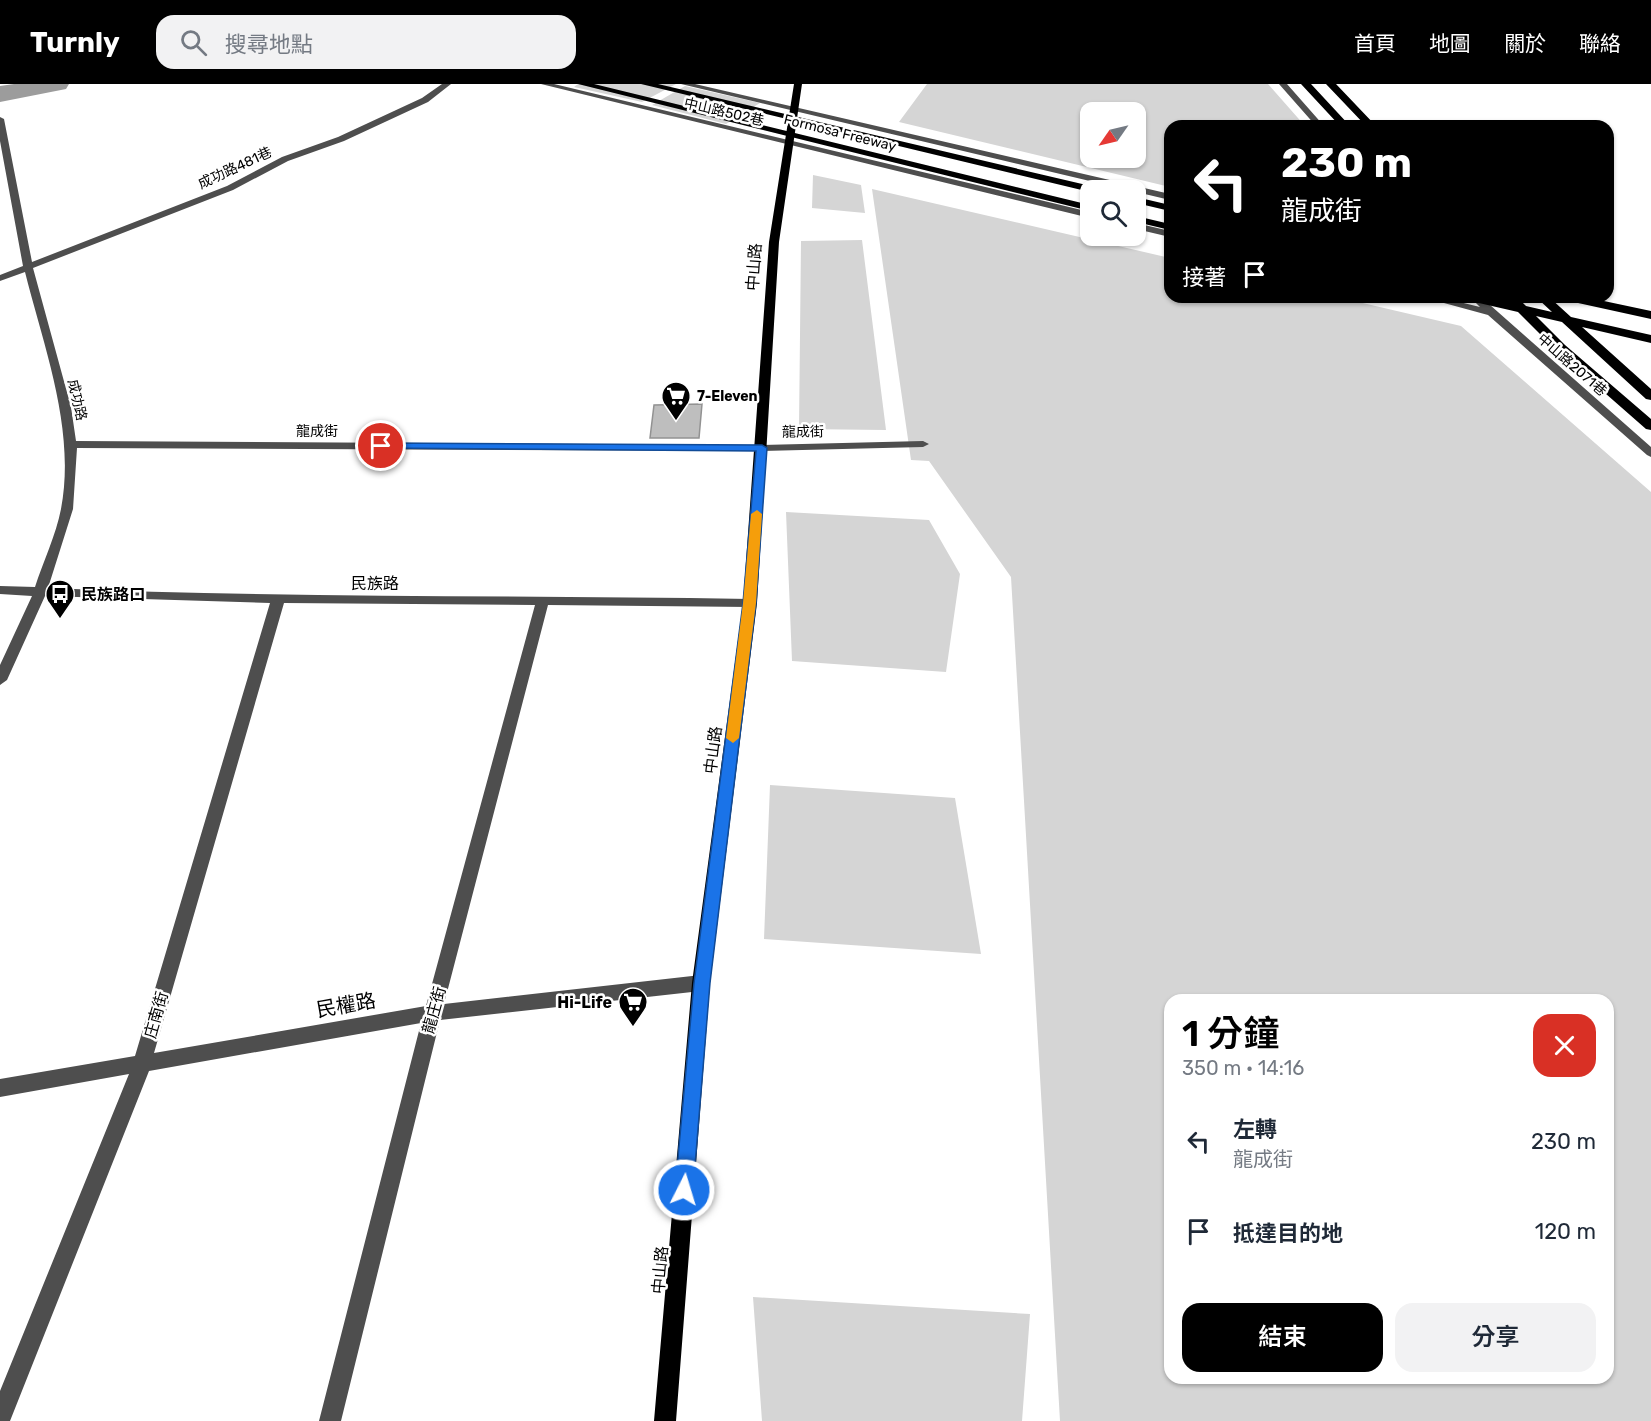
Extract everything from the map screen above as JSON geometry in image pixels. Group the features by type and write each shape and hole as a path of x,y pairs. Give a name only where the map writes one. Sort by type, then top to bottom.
{"highway":[{"name":"Formosa Freeway","path":"583,84 1080,206"},
{"name":"Formosa Freeway","path":"646,84 1080,186"},
{"path":"1306,84 1339,120"},
{"path":"1331,84 1365,120"},
{"path":"1146,202 1164,207"},
{"path":"1146,221 1164,226"},
{"path":"1496,303 1651,339"},
{"path":"1516,303 1561,348 1651,426"},
{"path":"1549,303 1651,396"},
{"path":"1596,303 1651,315"}],"main road":[{"name":"中山路","path":"665,1421 702,983 750,603 774,242 798,84"}],"street":[{"name":"成功路481巷","path":"0,278 230,188 285,159 341,139 425,100 447,84"},
{"name":"中山路502巷","path":"546,84 1080,212"},
{"path":"686,84 1164,196"},
{"path":"1283,84 1315,120"},
{"name":"成功路","path":"0,119 28,266 65,407 71,444 67,509 40,592 0,680"},
{"path":"1146,228 1164,233"},
{"path":"1451,303 1490,313"},
{"name":"中山路2071巷","path":"1481,303 1651,453"},
{"name":"龍成街","path":"71,444 762,448 923,444"},
{"name":"民族路","path":"0,590 278,599 543,599 750,603"},
{"name":"庄南街","path":"0,1419 142,1064 278,599"},
{"name":"龍庄街","path":"330,1421 433,1013 543,599"},
{"name":"民權路","path":"0,1088 433,1013 702,983"}],"shaded area":[{"path":"578,84 676,84 642,102 574,87"},
{"path":"927,84 1268,84 1300,120 1164,120 1164,186 1091,168 1146,168 1146,102 1080,102 1080,165 899,122"},
{"path":"685,86 760,103 726,124 652,105"},
{"path":"813,175 861,185 865,213 812,208"},
{"path":"872,189 1080,237 1080,246 1118,246 1164,257 1164,303 1363,303 1461,326 1651,492 1651,1421 1060,1421 1011,577 929,461 911,460"},
{"path":"862,240 886,430 799,429 801,241"},
{"path":"786,512 929,520 960,574 946,672 792,661"},
{"path":"770,785 955,798 981,954 764,939"},
{"path":"753,1297 1030,1314 1022,1421 762,1421"}],"building":[{"name":"7-Eleven","path":"702,404 699,438 650,438 654,405"}],"waterway":[{"path":"0,94 57,84"}],"slow traffic":[{"path":"733,738 750,603 757,514"}],"place":[{"name":"7-Eleven","path":"676,422"},
{"name":"民族路口","path":"60,620"},
{"name":"Hi-Life","path":"633,1028"}],"route":[{"path":"381,446 762,448 750,603 702,983 684,1190"}]}
